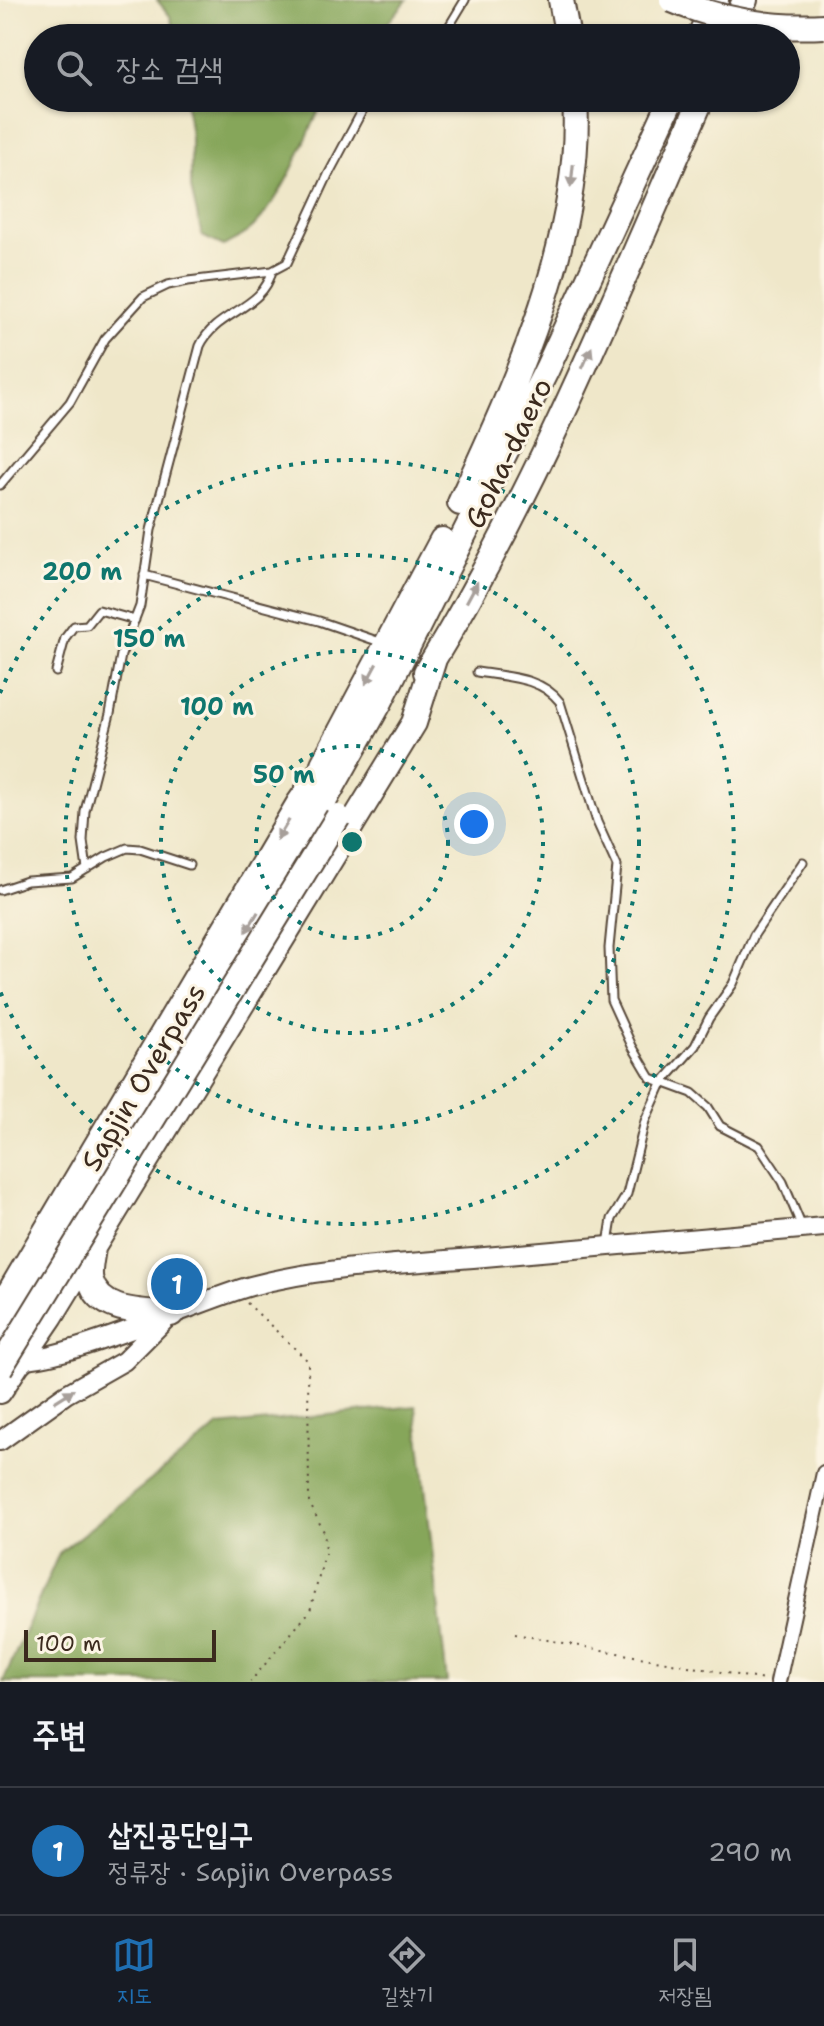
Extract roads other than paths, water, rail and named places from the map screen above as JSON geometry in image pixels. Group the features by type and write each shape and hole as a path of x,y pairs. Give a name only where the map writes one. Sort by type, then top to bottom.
{"highway":[{"path":"561,0 565,24"},
{"path":"672,0 736,22 754,24"},
{"path":"705,24 716,0"},
{"path":"735,24 745,0"},
{"path":"800,27 824,26"},
{"path":"0,1310 323,764 448,528 513,382 564,226 573,167 575,112"},
{"name":"Goha-daero","path":"329,812 380,702 547,369 666,112"},
{"name":"Goha-daero","path":"329,812 434,659 497,545 540,458 696,112"},
{"path":"7,1360 93,1245 414,723 434,659"},
{"path":"323,764 380,702"},
{"name":"Sapjin Overpass","path":"0,1339 329,812"},
{"name":"Sapjin Overpass","path":"7,1360 329,812"},
{"path":"93,1245 91,1281 107,1302 114,1308 171,1314"}],"main road":[{"path":"0,1392 7,1360"}],"street":[{"path":"7,1360 84,1344 252,1286 353,1269 824,1227"},
{"path":"0,1441 66,1394 124,1361 171,1314"},
{"path":"776,1682 824,1473"},
{"path":"807,1554 824,1552"}],"lane":[{"path":"450,24 465,0"},
{"path":"0,485 70,402 105,339 143,297 168,285 272,271 287,263 362,112"},
{"path":"87,869 83,841 85,811 110,714 121,655 142,597 151,530 200,346 213,326 262,293 272,271"},
{"path":"144,575 319,621 380,642"},
{"path":"56,672 65,638 74,626 87,625 99,610 135,620"},
{"path":"477,672 539,684 549,689 560,702 597,822 617,866 609,948 611,1000 632,1046 651,1078 692,1093 708,1107 720,1126 759,1146 783,1182 803,1229"},
{"path":"0,890 27,881 72,878 127,848 140,849 189,865"},
{"path":"608,1246 612,1219 627,1194 645,1121 662,1083 695,1046 709,1018 733,984 754,935 803,862"}],"place":[{"name":"삽진공단입구","path":"177,1284"}]}
